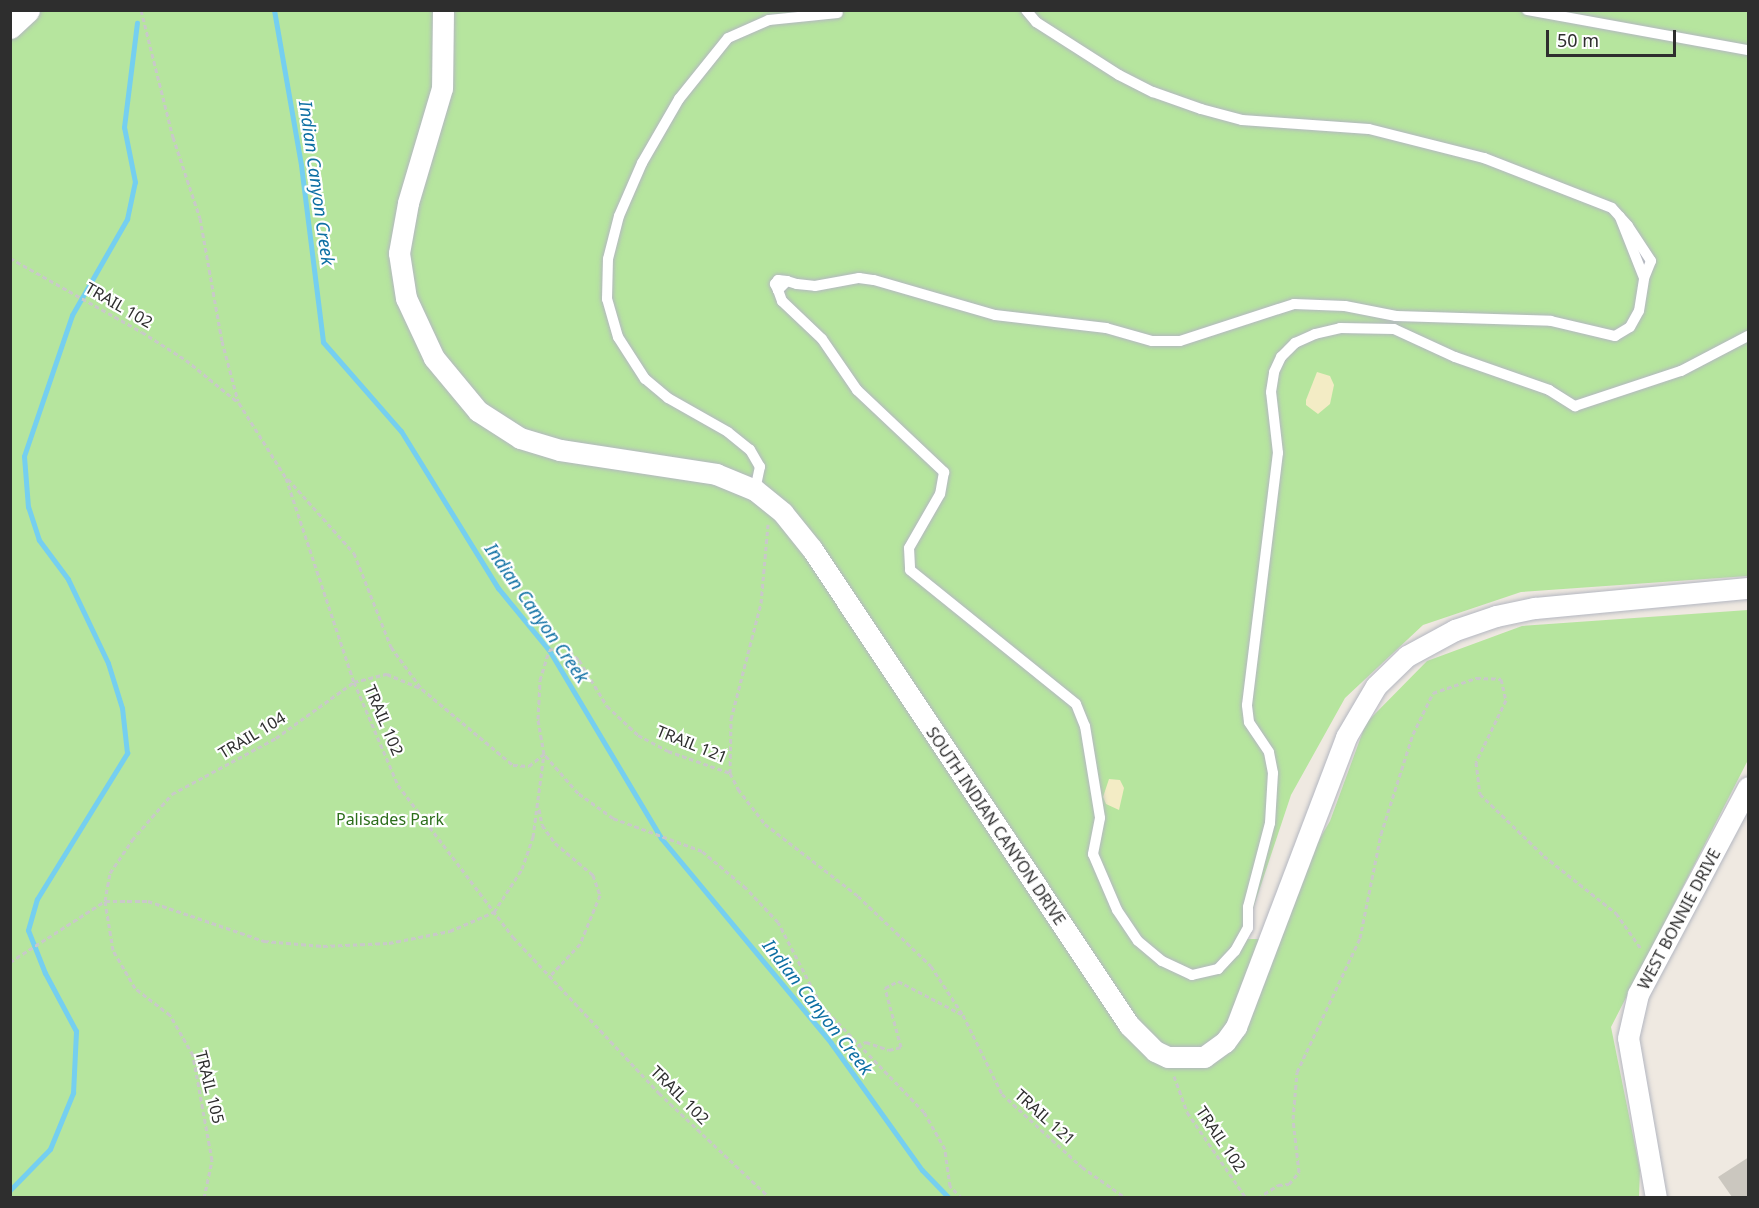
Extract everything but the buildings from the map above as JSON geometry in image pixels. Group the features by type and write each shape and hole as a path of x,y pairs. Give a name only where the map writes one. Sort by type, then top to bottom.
{"street":[{"path":"10,26 27,10"},
{"name":"SOUTH INDIAN CANYON DRIVE","path":"443,10 442,88 408,203 399,253 406,298 434,358 478,411 520,438 560,450 716,474 763,495 812,549 1129,1025 1155,1051 1168,1057"},
{"path":"1168,1057 1204,1057 1225,1042 1236,1028 1346,737 1376,686 1407,656 1455,630 1506,614 1749,588"},
{"name":"WEST BONNIE DRIVE","path":"1656,1197 1628,1038 1638,994 1749,787"}],"lane":[{"path":"1026,10 1036,22 1119,75 1153,92 1201,110 1242,120 1369,129 1484,158 1612,208 1651,261 1644,278 1640,310 1630,327 1615,336 1551,321 1396,316 1345,306 1294,304 1180,341 1152,341 1106,328 995,315 874,280 859,278 815,286 778,280 774,284 783,301 822,339 857,390 944,472 940,494 909,548 910,570 1076,704 1085,726 1090,777 1100,818 1093,854 1117,910 1138,941 1154,954 1192,975 1218,969 1235,951 1248,928 1248,907 1270,823 1274,773 1269,752 1250,722 1247,705 1278,453 1271,392 1274,372 1281,357 1295,343 1315,334 1340,328 1394,329 1455,357 1549,390 1575,406 1681,371 1749,336"},
{"path":"1527,10 1622,29 1679,34 1749,50"},
{"path":"763,495 760,466 750,450 728,432 668,398 645,379 618,337 607,299 608,259 619,216 642,163 680,99 728,38 769,20 838,13"}],"path":[{"path":"141,10 173,137 200,218 222,341 238,403"},
{"name":"TRAIL 102","path":"10,258 142,332 186,360 238,403 286,477 354,682 398,785 494,912 550,977 659,1092 770,1197"},
{"path":"286,477 354,553 391,647 422,689"},
{"path":"730,772 731,718 761,603 763,495"},
{"name":"TRAIL 121","path":"544,754 538,719 540,680 549,651 564,646 589,673 608,706 639,735 668,751 730,772 738,789 765,824 858,896 931,966 963,1015 1002,1095 1082,1167 1123,1196"},
{"name":"TRAIL 104","path":"105,901 110,873 132,840 172,794 276,738 354,682 387,674 422,689 513,765 529,766 544,754"},
{"path":"1258,1197 1278,1185 1289,1184 1299,1172 1293,1119 1297,1072 1360,938 1381,834 1413,734 1433,693 1476,678 1501,679 1506,700 1476,762 1480,794 1544,856 1616,913 1654,965"},
{"path":"10,962 105,901 148,901 264,941 323,946 389,943 450,931 494,912 522,869 538,807 544,754"},
{"path":"544,754 578,793 613,818 702,851 746,888 778,922 821,1005 857,1046 924,1112 945,1149 950,1186 962,1197"},
{"path":"538,807 542,825 555,843 593,875 600,895 580,944 550,977"},
{"name":"TRAIL 105","path":"105,901 113,950 135,987 170,1015 193,1055 212,1160 204,1197"},
{"path":"857,1046 866,1042 889,1050 901,1047 885,988 898,981 963,1015"},
{"name":"TRAIL 102","path":"1168,1057 1187,1112 1246,1197"}],"green space":[{"name":"Palisades Park","path":"10,11 1748,11 1748,576 1521,592 1423,625 1345,698 1291,795 1243,939 1262,939 1330,821 1366,723 1427,661 1522,626 1748,610 1748,760 1611,1027 1640,1170 1639,1197 11,1197"}],"sand":[{"path":"1317,372 1330,376 1334,385 1330,404 1318,414 1306,405"},
{"path":"1109,779 1120,780 1124,788 1119,810 1106,804 1103,797"}],"waterway":[{"name":"Indian Canyon Creek","path":"274,10 301,165 323,342 401,431 498,588 549,650 661,838 831,1043 922,1170 949,1198"},
{"path":"10,1190 50,1149 73,1093 76,1031 45,973 28,930 37,899 127,753 122,708 108,663 68,579 39,540 28,507 24,456 72,315 127,219 135,182 124,127 137,23"}]}
